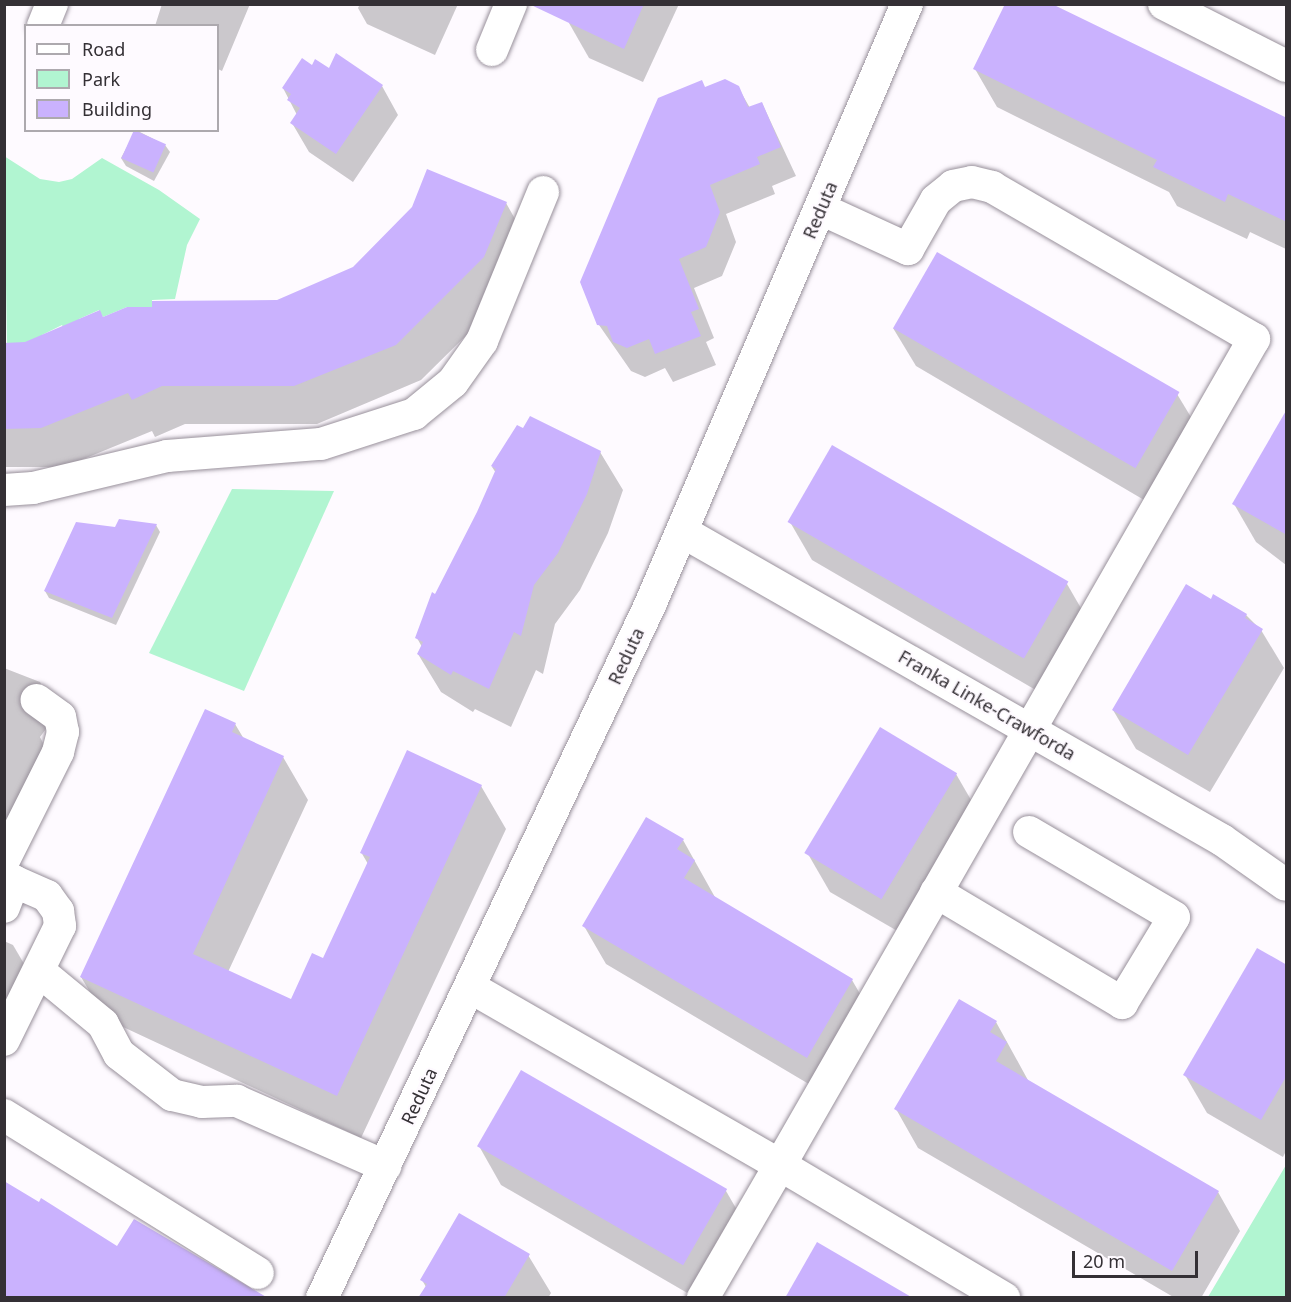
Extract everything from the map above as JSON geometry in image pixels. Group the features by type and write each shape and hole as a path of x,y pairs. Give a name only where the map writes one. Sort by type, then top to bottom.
{"street":[{"path":"43,24 52,4"},
{"path":"492,50 511,4"},
{"name":"Reduta","path":"322,1298 683,532 907,4"},
{"path":"1164,4 1287,66"},
{"path":"703,1298 1254,339 992,187 972,182 953,186 936,200 908,249 821,208"},
{"path":"4,490 33,488 167,456 321,444 414,414 453,382 482,341 543,192"},
{"name":"Franka Linke-Crawforda","path":"683,532 1222,840 1287,885"},
{"path":"4,1040 60,926 58,911 47,896 7,882 58,752 63,732 60,717 37,700"},
{"path":"936,892 1122,1003 1174,916 1029,832"},
{"path":"39,971 103,1024 119,1054 171,1095 202,1102 237,1101 385,1166"},
{"path":"470,987 1004,1298"},
{"path":"4,1115 258,1273"}],"green space":[{"path":"4,156 40,179 59,182 72,179 102,158 159,190 200,219 187,245 175,299 152,300 152,307 127,307 103,317 99,310 79,319 85,334 69,341 62,325 42,335 43,340 7,348"},
{"path":"232,489 334,491 244,691 149,653"},
{"path":"1286,1165 1286,1297 1208,1297"}],"building":[{"path":"529,4 644,4 624,49"},
{"path":"1005,4 1052,4 1287,118 1287,222 1228,194 1225,202 1153,167 1157,160 973,69"},
{"path":"336,53 383,85 336,154 290,123 300,108 287,100 291,94 282,88 302,58 312,65 315,59 329,68"},
{"path":"725,79 739,86 748,107 762,102 781,147 757,157 760,164 710,185 720,212 706,247 679,259 699,309 691,312 701,336 655,354 649,339 627,348 613,342 607,326 597,325 580,282 658,98 702,80 705,87"},
{"path":"133,132 138,132 166,144 153,173 121,158"},
{"path":"427,169 507,202 484,257 396,345 294,386 162,386 132,400 128,393 41,428 4,429 4,343 25,342 100,310 103,317 127,307 152,307 152,301 277,300 353,267 412,207"},
{"path":"937,252 1179,392 1135,468 893,328"},
{"path":"1287,409 1287,535 1232,504"},
{"path":"530,416 601,451 587,494 558,553 534,585 521,636 514,632 489,689 453,671 451,675 417,654 423,642 415,638 432,592 435,594 496,469 491,466 517,425 523,428"},
{"path":"832,445 1068,581 1024,659 788,522"},
{"path":"119,519 157,524 112,618 44,591 76,522 115,527"},
{"path":"1186,584 1211,599 1213,594 1247,614 1245,618 1263,629 1188,755 1112,710"},
{"path":"205,709 236,723 232,732 284,756 193,954 291,999 312,953 323,958 370,857 360,853 407,750 482,785 337,1096 80,977"},
{"path":"880,727 957,773 881,899 804,853"},
{"path":"646,817 684,839 677,849 695,860 684,878 853,979 807,1058 582,926"},
{"path":"1257,948 1287,965 1287,1075 1261,1120 1183,1075"},
{"path":"959,999 997,1021 990,1032 1007,1042 996,1061 1219,1191 1172,1271 894,1109"},
{"path":"521,1070 727,1189 683,1265 477,1146"},
{"path":"4,1181 39,1202 41,1198 117,1246 134,1219 268,1298 4,1298"},
{"path":"459,1213 530,1254 504,1298 418,1298 427,1284 420,1280"},
{"path":"817,1242 913,1298 785,1298"}]}
